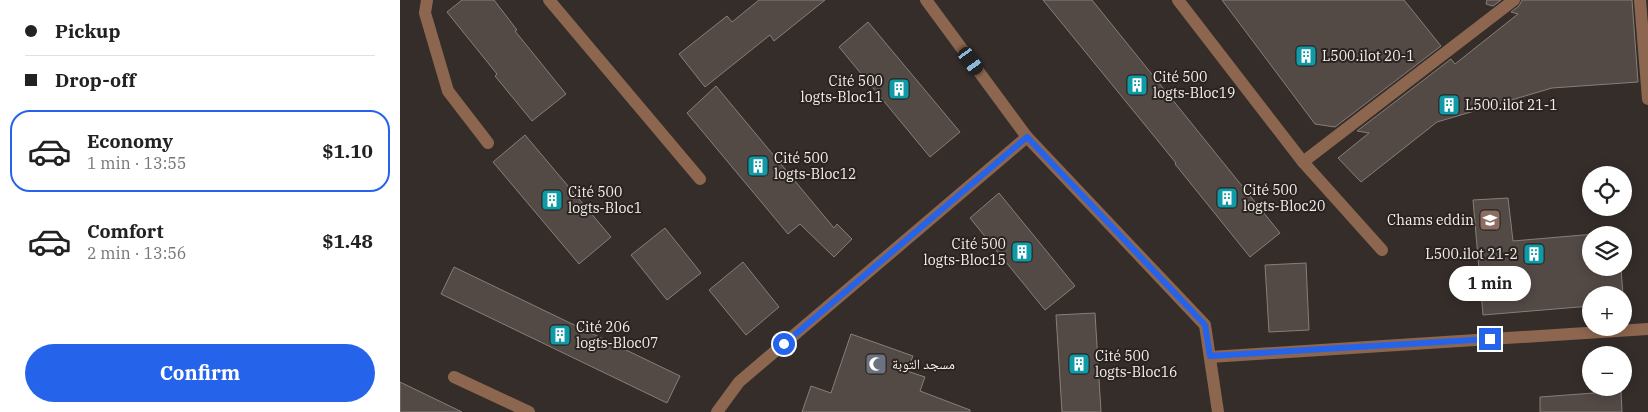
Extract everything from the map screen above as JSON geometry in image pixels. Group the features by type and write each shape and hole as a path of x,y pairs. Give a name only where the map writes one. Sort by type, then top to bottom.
{"street":[{"path":"426,0 425,14 448,92 488,143"},
{"path":"549,0 700,179"},
{"path":"926,0 1027,137 1205,325 1218,412"},
{"path":"1178,0 1304,162 1382,250"},
{"path":"1304,162 1514,0"},
{"path":"1640,0 1648,99"},
{"path":"717,412 739,382 1027,137"},
{"path":"1210,356 1648,329"},
{"path":"454,377 529,412"}],"building":[{"path":"462,0 494,0 517,30 515,31 566,94 532,121 495,76 497,74 447,12"},
{"path":"759,0 825,0 774,41 770,35 705,87 679,54 727,16 732,22"},
{"path":"1043,0 1092,0 1280,233 1250,257"},
{"path":"1222,0 1404,0 1441,46 1335,127 1315,124"},
{"path":"1487,0 1501,0 1493,6 1486,4"},
{"name":"L500.ilot 21-1","path":"1522,0 1632,0 1638,82 1552,88 1437,122 1361,182 1338,158 1369,133 1357,131 1451,59 1455,64 1518,14 1511,12 1519,6"},
{"name":"Cité 500 logts-Bloc11","path":"868,22 960,132 930,157 839,47"},
{"name":"Cité 500 logts-Bloc12","path":"716,86 834,228 837,224 852,239 834,257 800,224 788,234 687,113"},
{"name":"Cité 500 logts-Bloc1","path":"525,135 611,237 579,264 493,162"},
{"name":"Cité 500 logts-Bloc15","path":"999,193 1075,286 1045,310 970,218"},
{"name":"L500.ilot 21-2","path":"1508,198 1513,241 1582,235 1582,276 1622,276 1622,286 1582,286 1582,307 1483,315 1473,200"},
{"path":"665,228 701,273 667,300 631,255"},
{"path":"743,262 779,307 746,335 709,290"},
{"path":"1306,263 1309,330 1269,332 1265,265"},
{"name":"Cité 206 logts-Bloc07","path":"454,267 680,376 667,403 441,294"},
{"name":"Cité 500 logts-Bloc16","path":"1095,313 1101,412 1062,412 1056,315"},
{"name":"مسجد التوبة","path":"851,334 913,356 907,371 925,377 920,391 970,410 970,412 802,412 811,386 831,393"},
{"path":"400,382 462,412 400,412"},
{"path":"1582,394 1582,396 1621,396 1622,412 1540,412 1540,397"}],"place":[{"name":"L500.ilot 20-1","path":"1306,56"},
{"name":"Cité 500 logts-Bloc19","path":"1137,85"},
{"name":"Cité 500 logts-Bloc11","path":"899,89"},
{"name":"L500.ilot 21-1","path":"1449,105"},
{"name":"Cité 500 logts-Bloc12","path":"758,166"},
{"name":"Cité 500 logts-Bloc20","path":"1227,198"},
{"name":"Cité 500 logts-Bloc1","path":"552,200"},
{"name":"Chams eddin","path":"1490,220"},
{"name":"Cité 500 logts-Bloc15","path":"1022,252"},
{"name":"L500.ilot 21-2","path":"1534,254"},
{"name":"Cité 206 logts-Bloc07","path":"560,335"},
{"name":"مسجد التوبة","path":"876,364"},
{"name":"Cité 500 logts-Bloc16","path":"1079,364"}],"route":[{"path":"784,344 1027,137 1205,325 1210,356 1490,339"}]}
